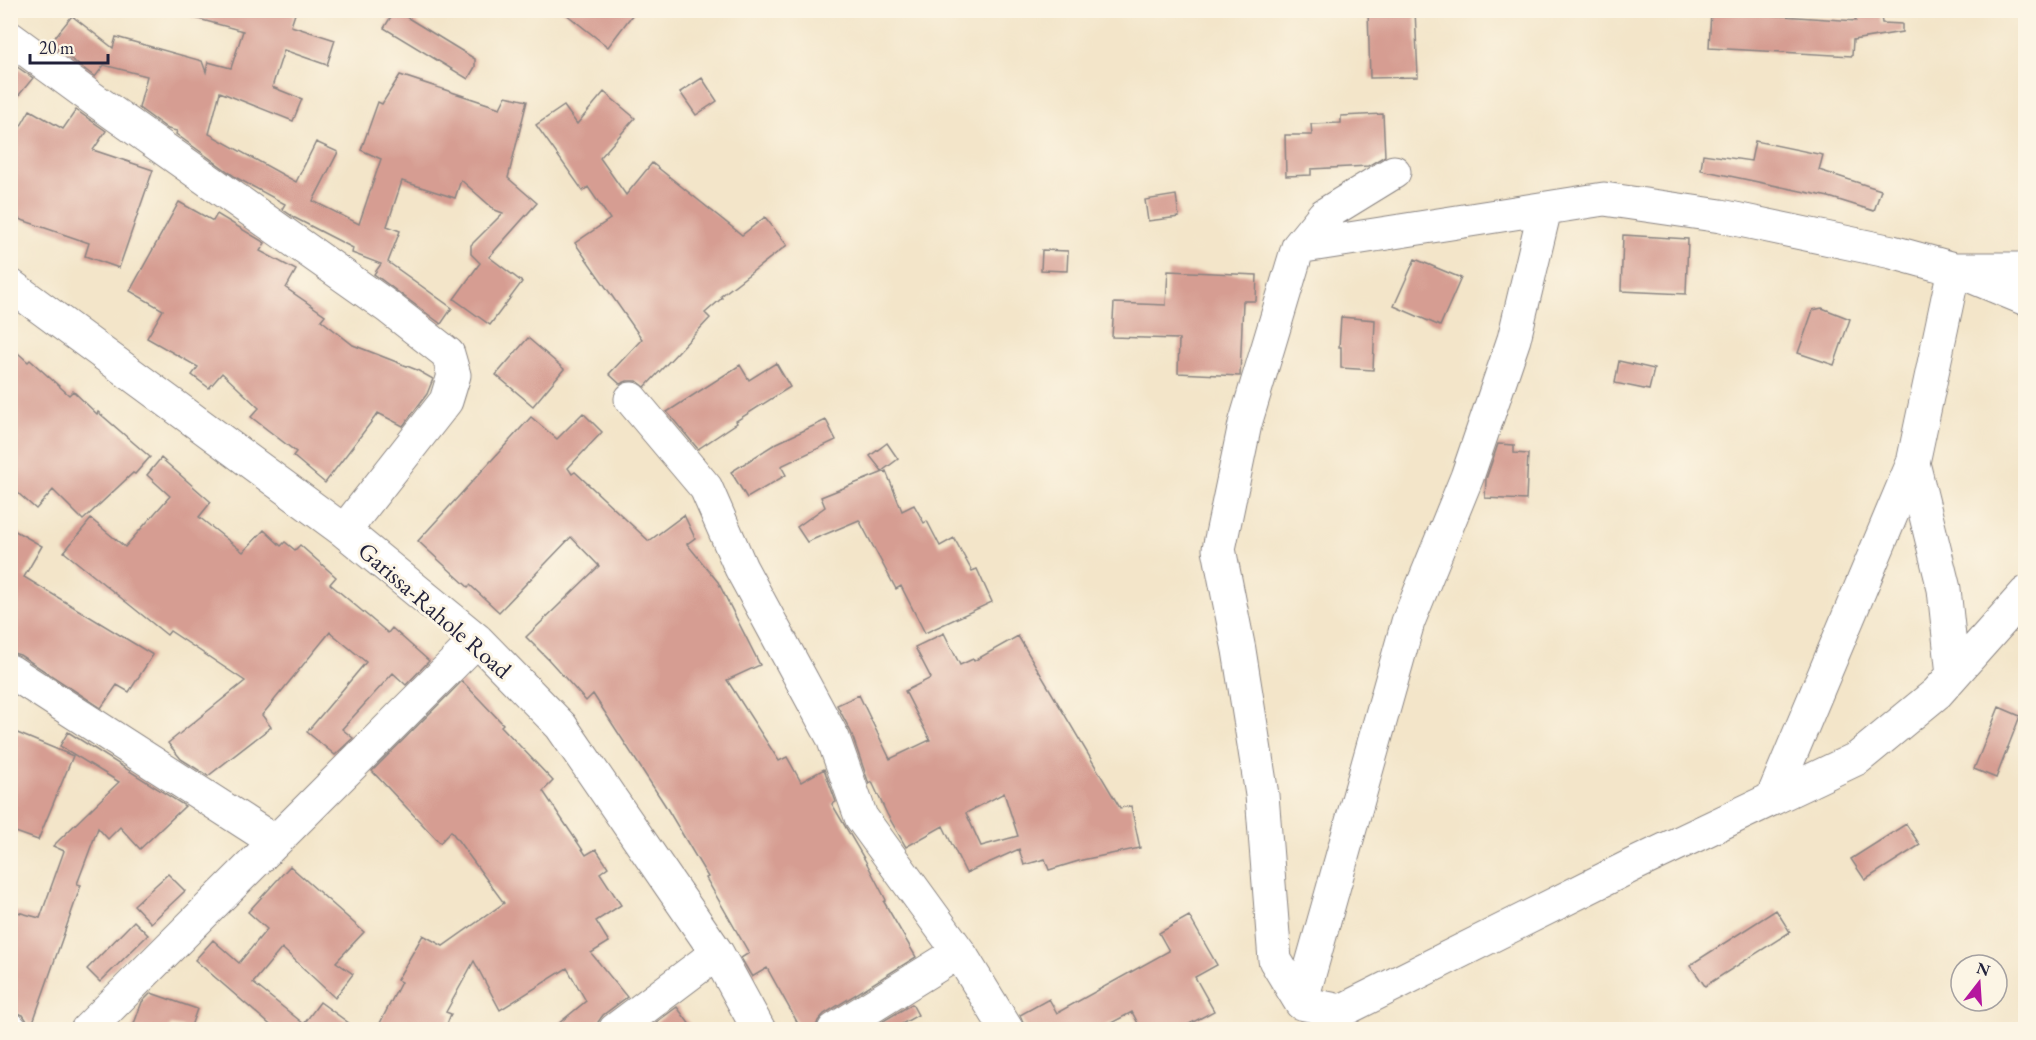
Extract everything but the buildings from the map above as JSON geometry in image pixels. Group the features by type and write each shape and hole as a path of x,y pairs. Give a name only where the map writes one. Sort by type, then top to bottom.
{"street":[{"path":"10,38 101,105 388,307 448,354 454,375 446,401 344,531"},
{"path":"1394,172 1324,215 1298,248 1245,424 1219,549 1239,650 1262,795 1275,960 1301,1003 1341,1011 1623,870 1858,758 1937,693 2025,593"},
{"path":"1298,248 1604,199 1721,216 1892,252 1954,269 2025,299"},
{"path":"1301,1003 1408,622 1467,477 1514,339 1545,209"},
{"path":"1954,269 2025,269"},
{"path":"1772,799 1913,463 1954,269"},
{"name":"Garissa-Rahole Road","path":"10,285 344,531 477,640 561,726 717,953 759,1029"},
{"path":"631,399 706,488 741,567 833,738 861,817 959,952 1007,1029"},
{"path":"1913,463 1944,589 1953,675"},
{"path":"87,1029 477,640"},
{"path":"10,671 274,841"},
{"path":"834,1029 959,952"},
{"path":"615,1029 717,953"}]}
